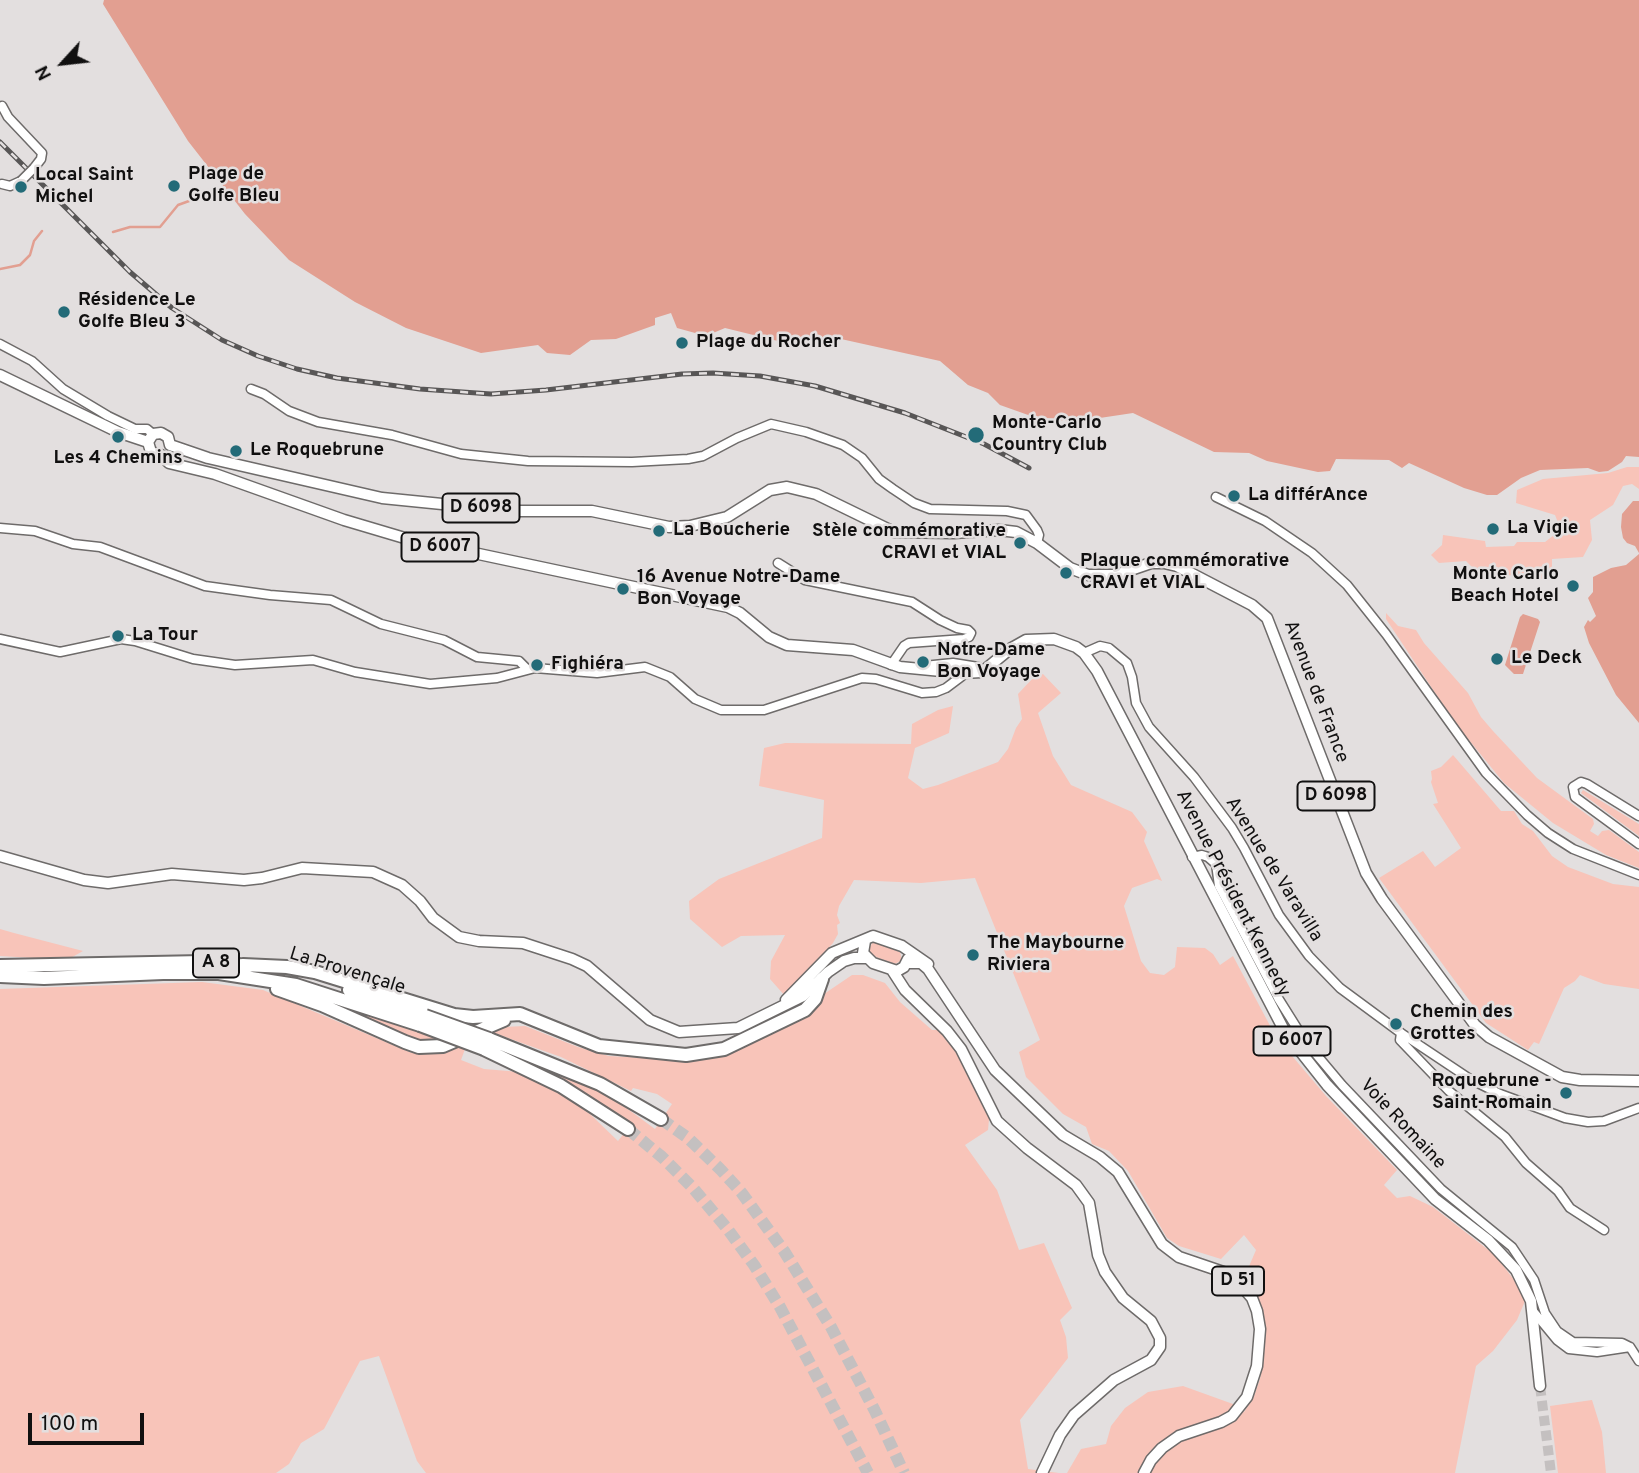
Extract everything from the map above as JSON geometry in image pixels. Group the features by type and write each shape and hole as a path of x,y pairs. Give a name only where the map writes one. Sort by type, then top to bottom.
{"highway":[{"name":"La Provençale","path":"0,966 202,962 243,965 308,978 600,1084 662,1119"},
{"path":"243,965 287,967 315,972 454,1015 473,1017 512,1013 530,1017 543,1025 599,1046 686,1055 724,1049 794,1015 812,1002 821,987 822,979"},
{"path":"219,973 299,996 419,1046 443,1046 504,1020 543,1025"},
{"name":"La Provençale","path":"0,976 44,978 219,973 296,985 422,1020"},
{"path":"794,1015 813,989"},
{"name":"La Provençale","path":"486,1044 561,1086 628,1129"}],"main road":[{"path":"0,375 118,432 150,438 165,435 170,445 167,451 161,455 151,452 150,438"},
{"name":"D 6098","path":"170,445 208,458 382,498 512,511 592,511 681,528 727,517 770,490 787,487 816,494 894,532 954,533 999,530 1016,532 1037,543"},
{"name":"D 6007","path":"161,455 169,463 215,474 344,520 408,539 712,603 740,613 762,633 788,645 853,650 891,665 916,669 989,666 1026,640 1041,638 1068,643 1084,653"},
{"name":"Avenue de France","path":"1037,543 1070,568 1088,575 1116,575 1151,563 1177,566 1261,611 1273,629 1373,887 1468,1016 1489,1037 1562,1077 1639,1081"},
{"name":"Avenue Président Kennedy","path":"1084,653 1097,671 1285,1032 1327,1085 1435,1199 1504,1255 1524,1283 1532,1311 1540,1386"},
{"path":"0,856 84,880 108,883 172,874 253,879 302,868 373,872 402,885 420,901 433,918 459,937 479,941 523,943 549,950 587,966 642,1015 666,1028 686,1032 730,1030 789,1004 813,989 845,961 854,958 866,958 892,970 905,990 947,1031 961,1049 997,1121 1076,1185 1089,1203 1098,1255 1105,1272 1124,1298 1151,1321 1160,1338 1160,1347 1151,1360 1114,1380 1074,1415 1060,1435 1042,1473"},
{"path":"775,1010 798,991 836,951 870,937 879,937 902,946 906,951 904,979 915,998"},
{"path":"865,941 862,950 866,958"},
{"name":"D 51","path":"906,951 928,963 939,984"},
{"path":"813,989 824,961"},
{"path":"892,970 906,965"},
{"name":"D 51","path":"906,965 925,966 995,1070 1063,1135 1101,1157 1118,1172 1162,1244 1179,1257 1232,1275 1252,1298 1260,1329 1257,1366 1247,1397 1232,1416 1179,1436 1161,1448 1144,1473"}],"street":[{"path":"1,182 10,186 21,181 41,159 42,153 8,117 2,106"},
{"path":"0,344 32,361 64,389 108,416 135,429 147,429 150,438"},
{"path":"251,389 264,394 289,411 318,422 392,435 461,454 561,462 688,459 703,456 771,424 806,432 843,445 862,458 879,479 914,503 930,509 1024,514 1035,525 1039,535 1037,543"},
{"path":"1216,497 1265,521 1312,552 1347,585 1387,634 1486,774 1527,815 1573,849 1639,875"},
{"path":"0,528 35,531 73,544 100,547 205,586 331,600 381,624 444,640 477,657 519,661 527,669"},
{"path":"778,563 805,580 912,602 940,620 971,633 964,639 909,643 891,665"},
{"path":"0,639 60,652 121,639 192,659 235,665 313,660 355,672 430,684 497,678 527,669 550,668 597,673 645,667 670,677 705,705 731,710 764,710 862,678 876,679 922,693 936,692 951,684 959,669"},
{"name":"Avenue de Varavilla","path":"1084,653 1100,646 1109,648 1127,663 1140,713 1161,742 1194,777 1231,828 1294,937 1340,988 1401,1033 1484,1088 1565,1118 1595,1123 1639,1108"},
{"path":"1639,816 1625,810 1587,784 1581,782 1573,787 1575,797 1639,845"},
{"name":"Voie Romaine","path":"1192,857 1208,856 1216,864 1222,893 1284,1009 1305,1041 1342,1085 1441,1189 1512,1247 1534,1280 1545,1312 1557,1331 1573,1342 1622,1343 1630,1347"},
{"path":"1401,1033 1399,1040 1449,1091 1505,1137 1526,1163 1558,1191 1570,1208 1604,1230"},
{"path":"1532,1311 1565,1347 1576,1351 1597,1352 1630,1347 1639,1361"},
{"path":"1536,1339 1553,1336"}],"shaded area":[{"path":"104,0 1639,0 1639,457 1626,456 1608,471 1599,472 1588,468 1540,470 1521,478 1497,495 1464,488 1409,463 1402,468 1389,460 1336,459 1330,471 1318,472 1267,461 1249,453 1214,452 1133,413 1073,422 1031,416 1000,405 988,393 968,385 940,361 841,339 786,343 725,328 706,336 677,328 671,313 655,318 655,325 616,339 591,340 570,355 547,353 538,345 481,353 406,328 355,302 289,260 245,214 188,141 103,4"},
{"path":"1627,467 1639,467 1639,489 1632,484 1623,486 1613,505 1590,520 1592,540 1583,557 1552,559 1552,574 1548,580 1508,575 1494,569 1477,572 1466,561 1439,563 1431,555 1442,545 1443,535 1485,541 1486,547 1514,546 1517,542 1545,542 1554,535 1559,525 1555,515 1516,503 1517,490 1543,479 1608,473"},
{"path":"1633,501 1639,501 1639,553 1635,546 1623,538 1621,527 1622,514"},
{"path":"1639,554 1639,723 1616,695 1589,643 1584,627 1588,620 1590,622 1596,616 1588,598 1593,592 1593,577 1611,568 1626,565"},
{"path":"1386,613 1398,626 1416,630 1424,643 1468,693 1481,717 1537,778 1593,819 1594,824 1590,831 1598,836 1602,831 1609,830 1639,852 1639,868 1606,855 1553,823 1504,783 1455,723 1386,619"},
{"path":"1523,614 1540,622 1523,674 1514,674 1505,665"},
{"path":"1043,674 1061,693 1038,713 1053,756 1071,785 1132,812 1147,832 1144,841 1162,881 1157,879 1132,888 1124,906 1141,961 1150,973 1164,975 1175,967 1177,947 1205,948 1220,965 1233,956 1276,1037 1326,1096 1397,1170 1384,1185 1397,1198 1410,1196 1433,1207 1495,1255 1518,1285 1525,1301 1517,1320 1493,1351 1476,1366 1455,1473 1067,1473 1081,1449 1106,1444 1111,1426 1125,1408 1148,1392 1183,1386 1233,1404 1244,1412 1260,1379 1265,1343 1263,1314 1252,1287 1244,1278 1256,1250 1244,1235 1221,1259 1179,1246 1167,1238 1128,1171 1109,1151 1092,1144 1086,1127 1063,1114 1026,1077 1019,1052 1040,1040 975,878 921,883 854,880 839,906 837,915 840,923 837,925 838,934 833,943 785,996 770,979 771,961 785,935 741,936 722,947 690,919 689,901 719,879 822,838 824,800 759,786 764,748 785,743 911,744 912,724 938,710 953,706 949,733 915,748 908,778 923,789 998,762 1008,749 1022,719 1018,694 1031,680"},
{"path":"1453,755 1501,811 1514,811 1522,824 1533,831 1552,856 1568,867 1613,884 1639,887 1639,989 1604,984 1580,975 1564,988 1539,1044 1534,1042 1528,1050 1486,1023 1379,878 1423,851 1435,867 1461,848 1433,804 1438,803 1431,782 1431,771 1441,767"},
{"path":"1583,790 1639,824 1639,836 1581,793"},
{"path":"0,929 83,951 67,960 0,956"},
{"path":"873,942 900,952 902,960 895,964 873,956 868,950"},
{"path":"852,975 863,975 885,983 900,1002 932,1030 940,1030 991,1098 988,1130 965,1145 997,1190 1019,1250 1044,1243 1072,1308 1060,1320 1066,1337 1068,1358 1020,1420 1028,1469 1059,1473 426,1473 417,1461 379,1356 360,1361 324,1429 301,1443 289,1464 276,1473 0,1473 0,989 202,982 263,990 412,1053 434,1053 455,1046 465,1049 461,1060 484,1069 520,1072 563,1095 590,1114 618,1141 632,1123 566,1082 507,1051 610,1096 655,1129 672,1104 657,1094 633,1088 631,1091 561,1057 491,1032 503,1027 525,1026 609,1056 701,1059 721,1055 814,1008 824,994"},
{"path":"331,1004 386,1019 445,1042 426,1045"},
{"path":"1592,1400 1602,1432 1606,1473 1558,1473 1550,1406"}],"waterway":[{"path":"113,232 130,227 160,227 178,205 225,188"},
{"path":"0,269 20,265 30,255 34,241 42,231"}],"tunnel":[{"path":"661,1119 688,1138 721,1170 741,1192 784,1251 831,1327 904,1473"},
{"path":"628,1129 662,1157 693,1188 754,1265 780,1307 868,1473"},
{"path":"1540,1386 1551,1473"}],"railway":[{"path":"0,142 130,272 172,308 222,340 297,369 337,378 420,389 491,394 682,374 760,376 815,386 905,413 984,444 1029,468"}],"place":[{"name":"Plage de Golfe Bleu","path":"174,186"},
{"name":"Local Saint Michel","path":"21,187"},
{"name":"Résidence Le Golfe Bleu 3","path":"64,312"},
{"name":"Plage du Rocher","path":"682,343"},
{"name":"Monte-Carlo Country Club","path":"976,435"},
{"name":"Les 4 Chemins","path":"118,437"},
{"name":"Le Roquebrune","path":"236,451"},
{"name":"La différAnce","path":"1234,496"},
{"name":"La Vigie","path":"1493,529"},
{"name":"La Boucherie","path":"659,531"},
{"name":"Stèle commémorative CRAVI et VIAL","path":"1020,543"},
{"name":"Plaque commémorative CRAVI et VIAL","path":"1066,573"},
{"name":"Monte Carlo Beach Hotel","path":"1573,586"},
{"name":"16 Avenue Notre-Dame Bon Voyage","path":"623,589"},
{"name":"La Tour","path":"118,636"},
{"name":"Le Deck","path":"1497,659"},
{"name":"Notre-Dame Bon Voyage","path":"923,662"},
{"name":"Fighiéra","path":"537,665"},
{"name":"The Maybourne Riviera","path":"973,955"},
{"name":"Chemin des Grottes","path":"1396,1024"},
{"name":"Roquebrune - Saint-Romain","path":"1566,1093"}]}
